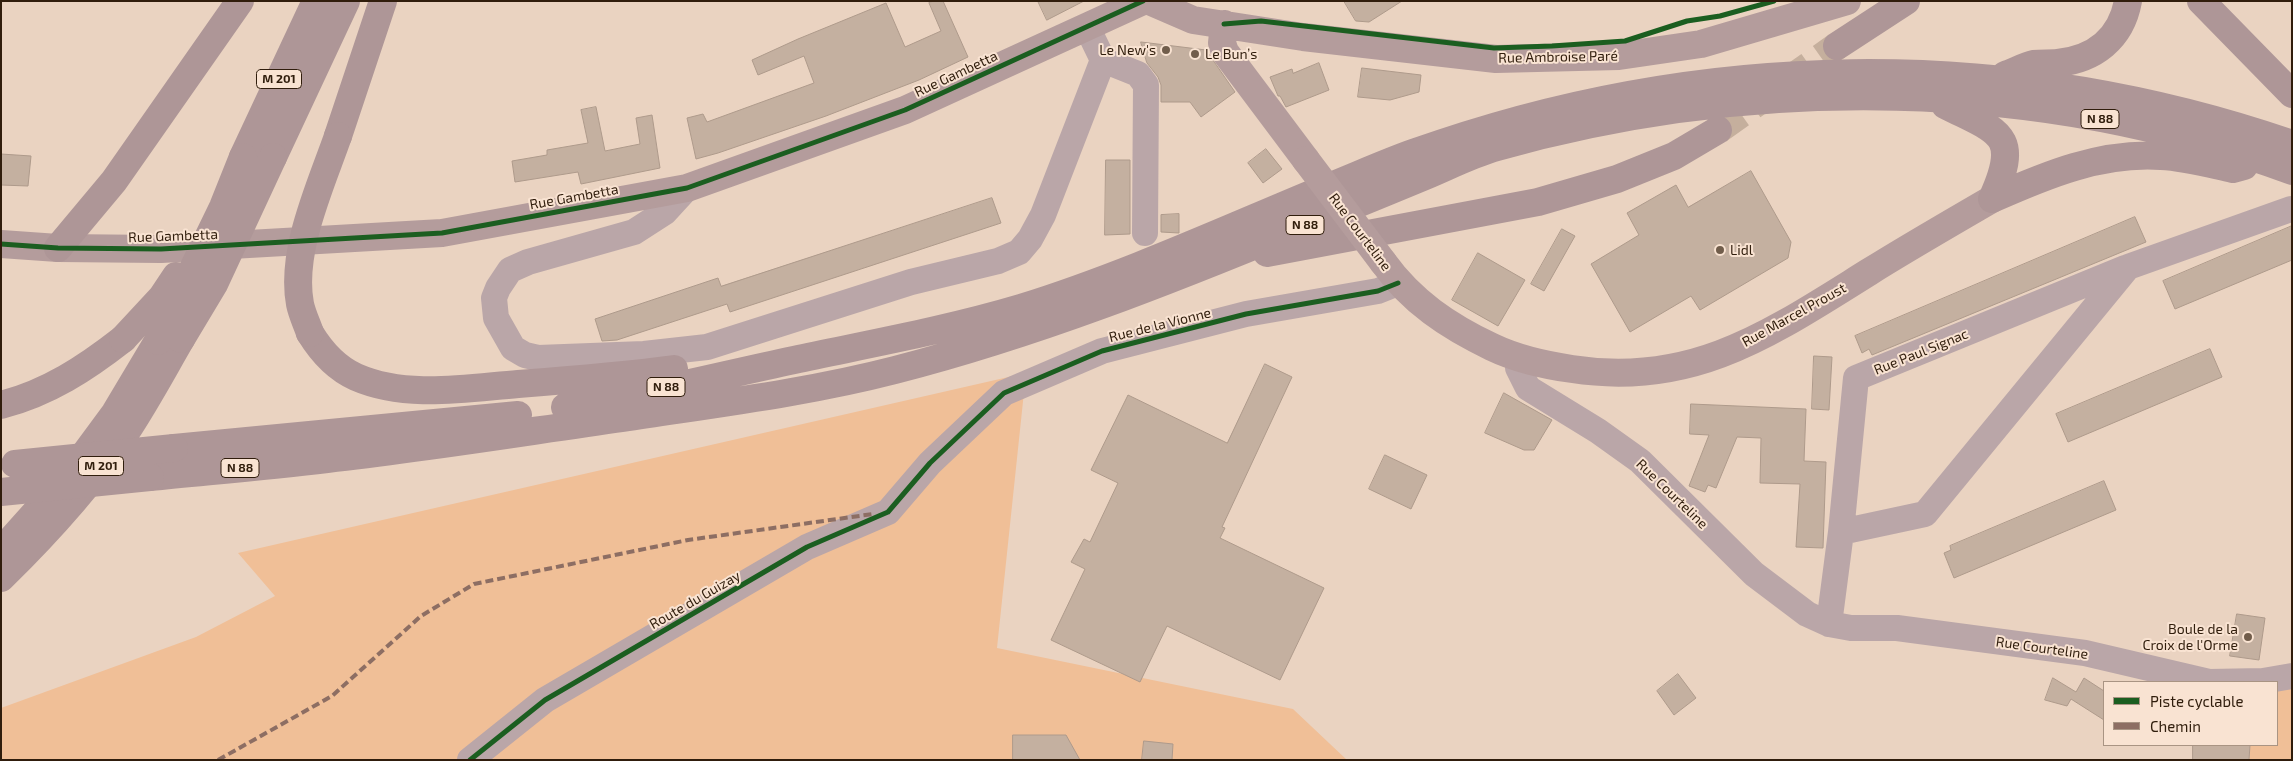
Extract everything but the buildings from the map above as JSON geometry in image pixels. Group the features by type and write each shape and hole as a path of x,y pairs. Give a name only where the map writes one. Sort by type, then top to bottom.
{"highway":[{"path":"58,248 114,181 240,1"},
{"name":"M 201","path":"1,578 43,536 97,472 131,424 170,340 239,165 316,1"},
{"name":"M 201","path":"1,551 70,474 214,284 346,1"},
{"path":"382,1 304,233 300,268 300,304 310,333 320,349 337,365 356,377 382,385 411,389 456,389 611,377 908,335"},
{"path":"1837,46 1906,1"},
{"path":"1996,79 2033,64 2057,64 2085,58 2103,46 2115,33 2126,11 2128,1"},
{"path":"2201,1 2292,94"},
{"name":"N 88","path":"8,465 504,417 591,404 908,335 1020,308 1135,267 1408,154 1487,128 1572,106 1635,93 1772,76 1888,72 1996,79 2049,84 2182,111 2292,144"},
{"name":"N 88","path":"1,492 339,458 789,392 892,371 1030,332 1214,263 1492,148 1636,115 1775,98 1932,98 2042,108 2125,123 2264,160 2292,171"},
{"path":"1932,98 1994,129 2002,141 2005,152 2003,174 1992,198"},
{"path":"1214,263 1538,202 1617,179 1674,156 1718,130"},
{"path":"1992,198 2048,174 2090,162 2125,157 2162,156 2233,169 2264,160"},
{"path":"1,405 40,392 71,376 123,339 162,297 180,271 220,192 239,165"}],"main road":[{"name":"Rue Gambetta","path":"1,244 58,248 161,249 442,232 686,188 905,110 1087,27 1114,6 1143,1"},
{"name":"Rue Ambroise Paré","path":"1149,1 1193,20 1303,37 1496,59 1619,56 1701,44 1847,1"},
{"name":"Rue Courteline","path":"1224,24 1222,43 1225,52 1391,273 1448,324 1492,347 1519,358"},
{"name":"Rue Marcel Proust","path":"1519,358 1598,373 1670,370 1707,359 1742,345 1783,325 1992,198"}],"street":[{"path":"1087,27 1103,60 1138,74 1146,85 1145,233"},
{"path":"686,188 665,212 634,232 528,262 510,270 494,298 496,318 513,348 525,355 538,358 644,354 707,347 911,282 998,261 1019,252 1030,239 1043,215 1103,60"},
{"name":"Rue Paul Signac","path":"1829,624 1841,532 1856,378 2128,267 2291,209"},
{"path":"1841,532 1925,514 2128,267"},
{"name":"Rue de la Vionne","path":"930,463 1004,393 1102,351 1246,314 1378,291 1391,273"},
{"name":"Rue Courteline","path":"1519,358 1518,368 1528,388 1598,431 1640,461 1754,574 1807,614 1829,624 1851,628 1897,628 2085,653 2205,681"},
{"name":"Route du Guizay","path":"470,760 554,695 807,547 888,512 930,463"},
{"name":"Rue Courteline","path":"2263,681 2292,676"}],"shaded area":[{"path":"1026,373 997,648 1293,709 1347,760 1,760 1,708 196,637 275,596 238,553"},
{"path":"2292,683 2292,760 2249,760 2250,746 2278,746 2278,686"}],"tunnel":[{"path":"1718,130 1837,46"}],"marked path":[{"path":"218,760 332,696 421,616 474,584 688,540 873,514"}],"cycle path":[{"path":"1,244 58,248 161,249 442,233 687,188 905,110 1143,1"},
{"path":"1224,24 1261,21 1494,48 1552,46 1625,41 1687,21 1720,16 1774,1"},
{"path":"470,760 545,700 807,547 888,512 930,463 1004,393 1102,351 1246,314 1378,291 1398,283"}],"place":[{"name":"Le New's","path":"1166,50"},
{"name":"Le Bun’s","path":"1195,54"},
{"name":"Lidl","path":"1720,250"},
{"name":"Boule de la Croix de l'Orme","path":"2248,637"}]}
